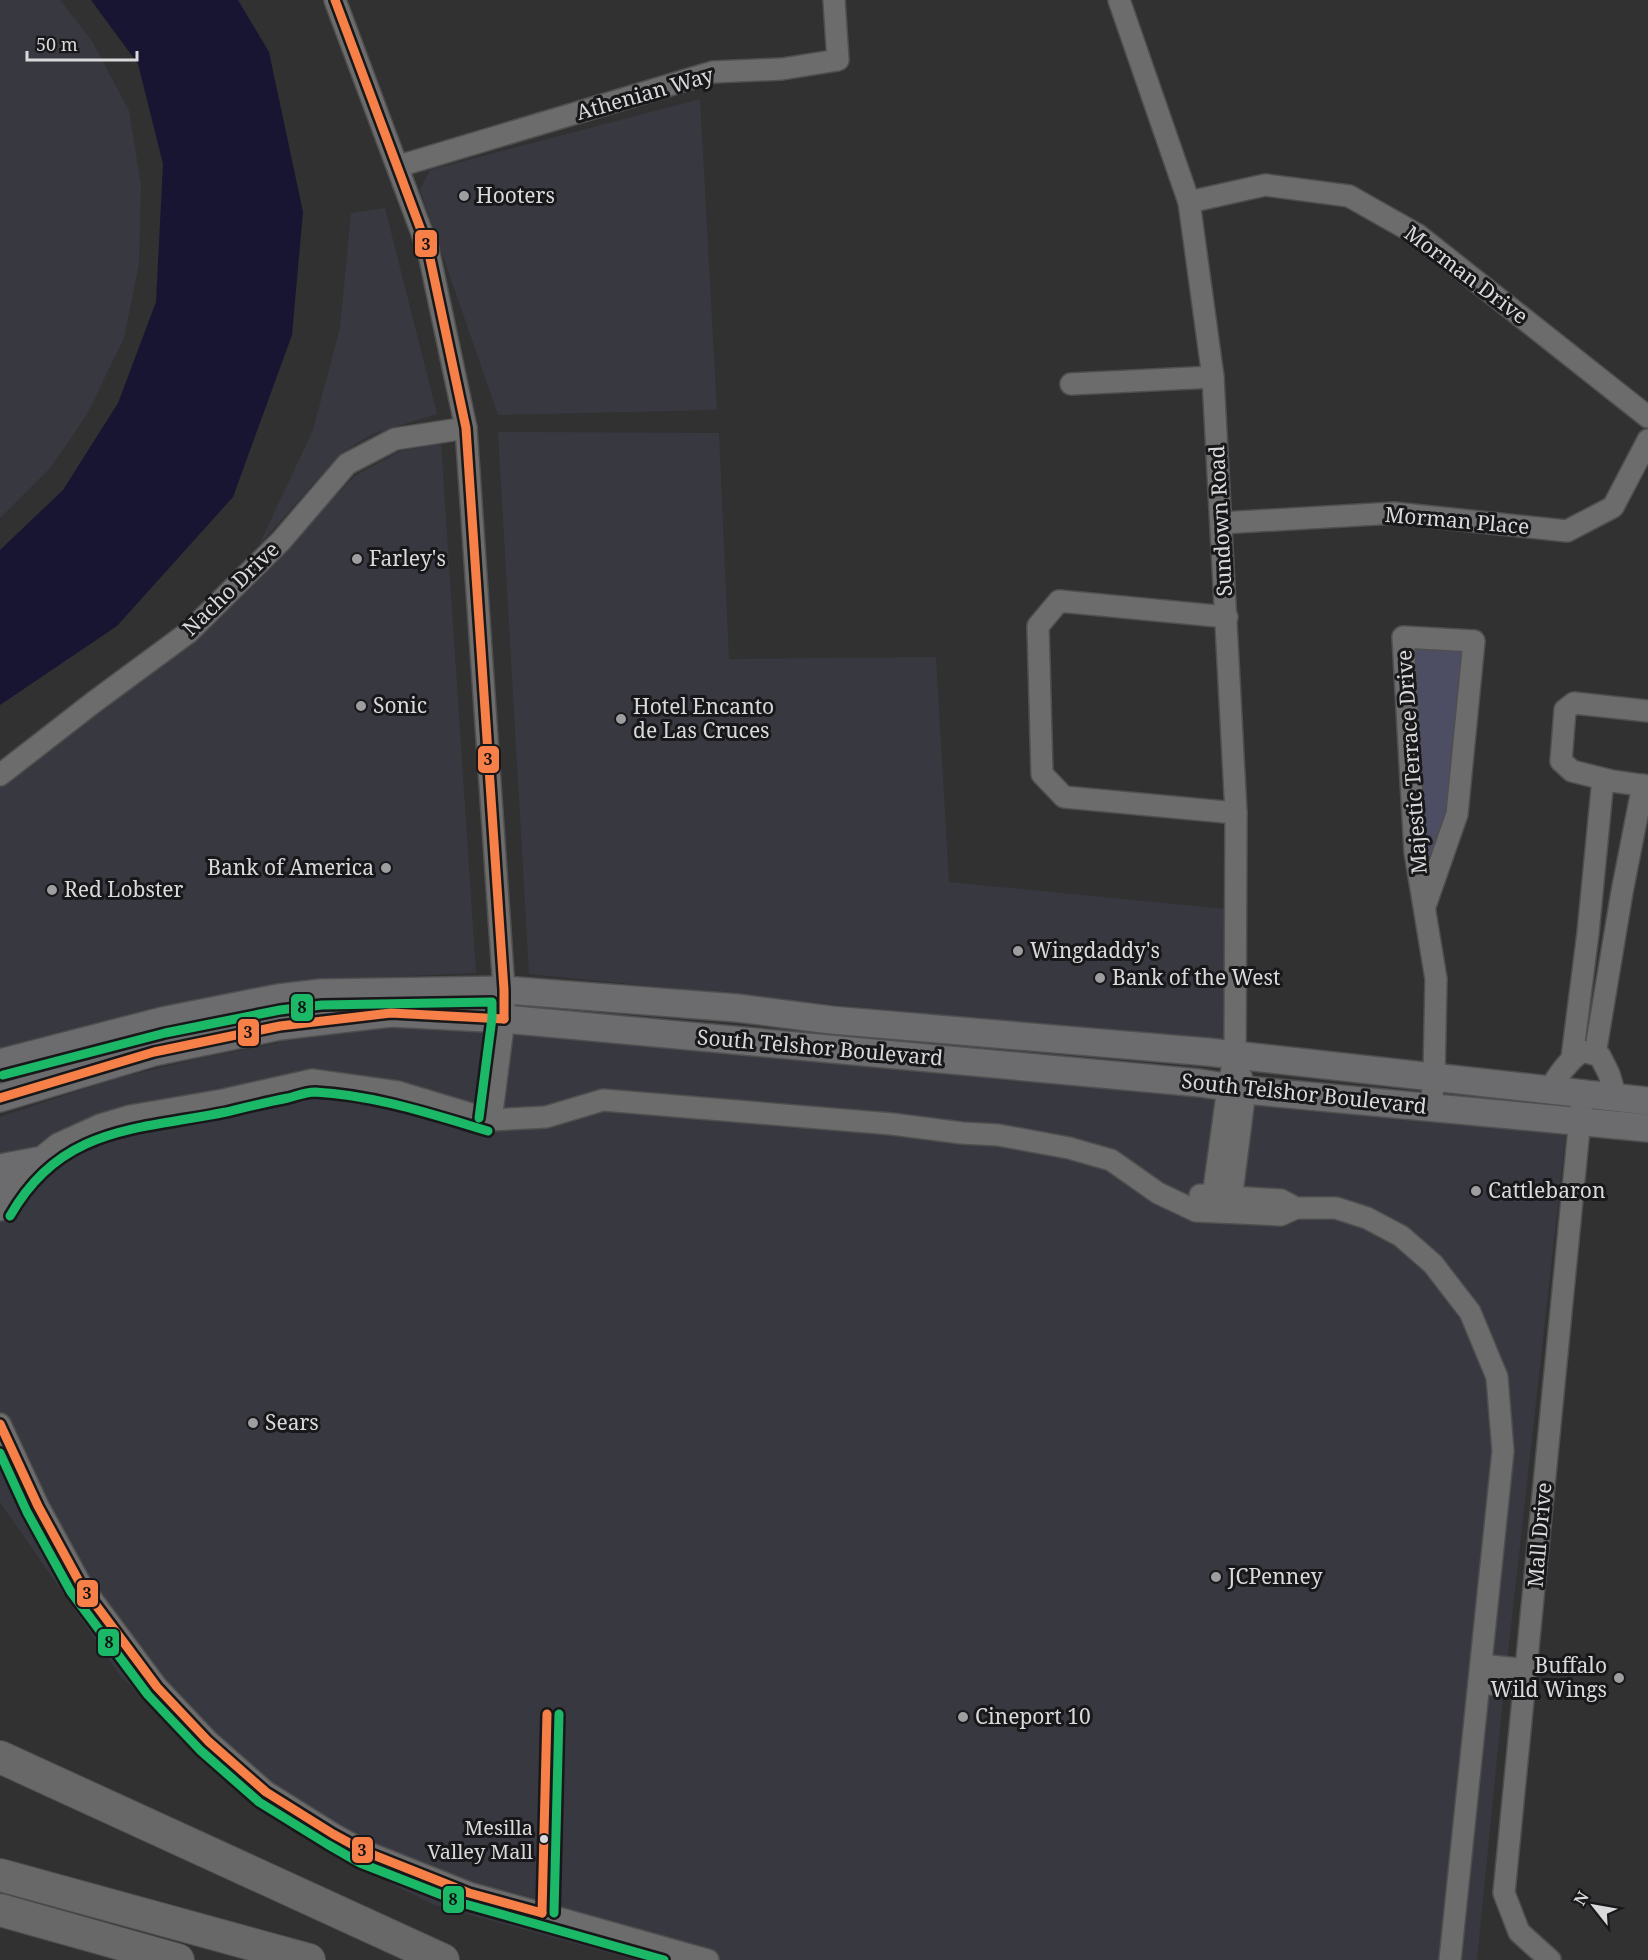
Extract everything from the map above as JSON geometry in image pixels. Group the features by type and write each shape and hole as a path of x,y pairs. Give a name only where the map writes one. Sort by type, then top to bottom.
{"highway":[{"path":"0,1757 443,1960"},
{"path":"0,1875 309,1960"},
{"path":"0,1910 178,1960"}],"main road":[{"name":"South Telshor Boulevard","path":"0,1063 162,1021 278,998 321,993 504,990 737,1008 831,1020 964,1030 1434,1077 1549,1091 1580,1108 1648,1128"},
{"name":"South Telshor Boulevard","path":"0,1098 154,1052 280,1026 391,1013 504,1019 1431,1106 1580,1108 1616,1098 1648,1101"},
{"path":"0,1098 15,1085 109,1053 116,1046 120,1032"},
{"path":"0,1168 37,1161"}],"street":[{"path":"335,0 399,166 428,249 466,428 504,990 504,1019 491,1120"},
{"name":"Athenian Way","path":"399,166 713,72 782,69 838,60 834,0"},
{"name":"Sundown Road","path":"1119,0 1189,202 1212,377 1236,813 1235,1056 1237,1089 1221,1204"},
{"name":"Morman Drive","path":"1189,202 1265,185 1349,196 1418,235 1648,417"},
{"path":"1071,384 1212,377"},
{"name":"Nacho Drive","path":"0,775 189,632 281,541 347,464 395,439 466,428"},
{"name":"Morman Place","path":"1221,523 1394,513 1567,531 1613,507 1648,440"},
{"path":"1227,617 1059,601 1038,626 1042,774 1064,797 1236,813"},
{"name":"Majestic Terrace Drive","path":"1425,906 1457,814 1474,641 1403,637 1415,852 1436,979 1434,1077 1431,1106"},
{"path":"1595,1054 1622,892 1646,785 1603,779 1572,771 1561,761 1565,710 1574,703 1648,711"},
{"path":"1572,1058 1588,933 1603,779"},
{"path":"1549,1091 1558,1074 1572,1058 1582,1052 1600,1056 1609,1074 1616,1098"},
{"path":"2,1199 37,1161 58,1144 100,1125 130,1116 223,1100 312,1080 398,1092 491,1120 546,1118 603,1100 892,1124 998,1136 1069,1148 1111,1160 1158,1193 1171,1197 1281,1215 1296,1208 1336,1208 1367,1218 1401,1236 1433,1264 1470,1312 1497,1377 1503,1451 1450,1960"},
{"name":"Mall Drive","path":"1550,1960 1519,1932 1504,1893 1580,1108"},
{"path":"1171,1197 1198,1180 1228,1154 1246,1183 1267,1199"},
{"path":"1221,1204 1267,1199 1281,1200 1296,1208"},
{"path":"0,1424 38,1506 81,1585 157,1687 208,1741 266,1792 366,1852 469,1893 708,1960"},
{"path":"1480,1674 1526,1679"}],"shaded area":[{"path":"0,0 60,0 92,41 129,111 141,185 139,264 124,338 86,416 50,468 0,518"},
{"path":"91,0 238,0 269,52 303,212 292,335 233,497 117,626 0,705 0,550 63,490 118,403 156,302 163,164 138,64"},
{"path":"700,99 717,410 498,415 420,190 430,170"},
{"path":"385,208 437,414 372,434 340,454 259,545 313,430 340,328 351,213"},
{"path":"498,432 719,433 729,659 936,657 949,882 1226,909 1223,1043 529,974"},
{"path":"441,443 476,973 316,980 159,1006 0,1048 0,787 197,637 356,475 401,451"},
{"path":"1415,646 1468,649 1447,824 1435,856 1421,856"},
{"path":"391,1013 557,1036 1566,1133 1503,1698 1477,1960 635,1960 434,1905 309,1842 217,1774 119,1674 0,1502 0,1117 117,1078 278,1043 280,1026"}],"transit line":[{"name":"3","path":"335,0 428,249 466,428 504,990 504,1019"},
{"name":"8","path":"3,1075 165,1033 280,1010 322,1005 492,1002 479,1118"},
{"name":"3","path":"0,1098 154,1052 280,1026 391,1013 504,1019"},
{"name":"8","path":"10,1216 30,1186 53,1164 77,1148 132,1129 226,1112 308,1093 337,1094 381,1101 488,1131"},
{"name":"3","path":"0,1424 38,1506 81,1585 157,1687 208,1741 266,1792 366,1852 469,1893 542,1913"},
{"name":"8","path":"0,1453 27,1512 71,1592 148,1695 200,1750 259,1802 360,1863 465,1904 664,1960"},
{"name":"3","path":"542,1913 547,1714"},
{"name":"8","path":"554,1913 559,1714"}],"place":[{"name":"Hooters","path":"464,196"},
{"name":"Farley's","path":"357,559"},
{"name":"Sonic","path":"361,706"},
{"name":"Hotel Encanto de Las Cruces","path":"621,719"},
{"name":"Bank of America","path":"386,868"},
{"name":"Red Lobster","path":"52,890"},
{"name":"Wingdaddy's","path":"1018,951"},
{"name":"Bank of the West","path":"1100,978"},
{"name":"Cattlebaron","path":"1476,1191"},
{"name":"Sears","path":"253,1423"},
{"name":"JCPenney","path":"1216,1577"},
{"name":"Buffalo Wild Wings","path":"1619,1678"},
{"name":"Cineport 10","path":"963,1717"},
{"name":"Mesilla Valley Mall","path":"544,1839"}]}
